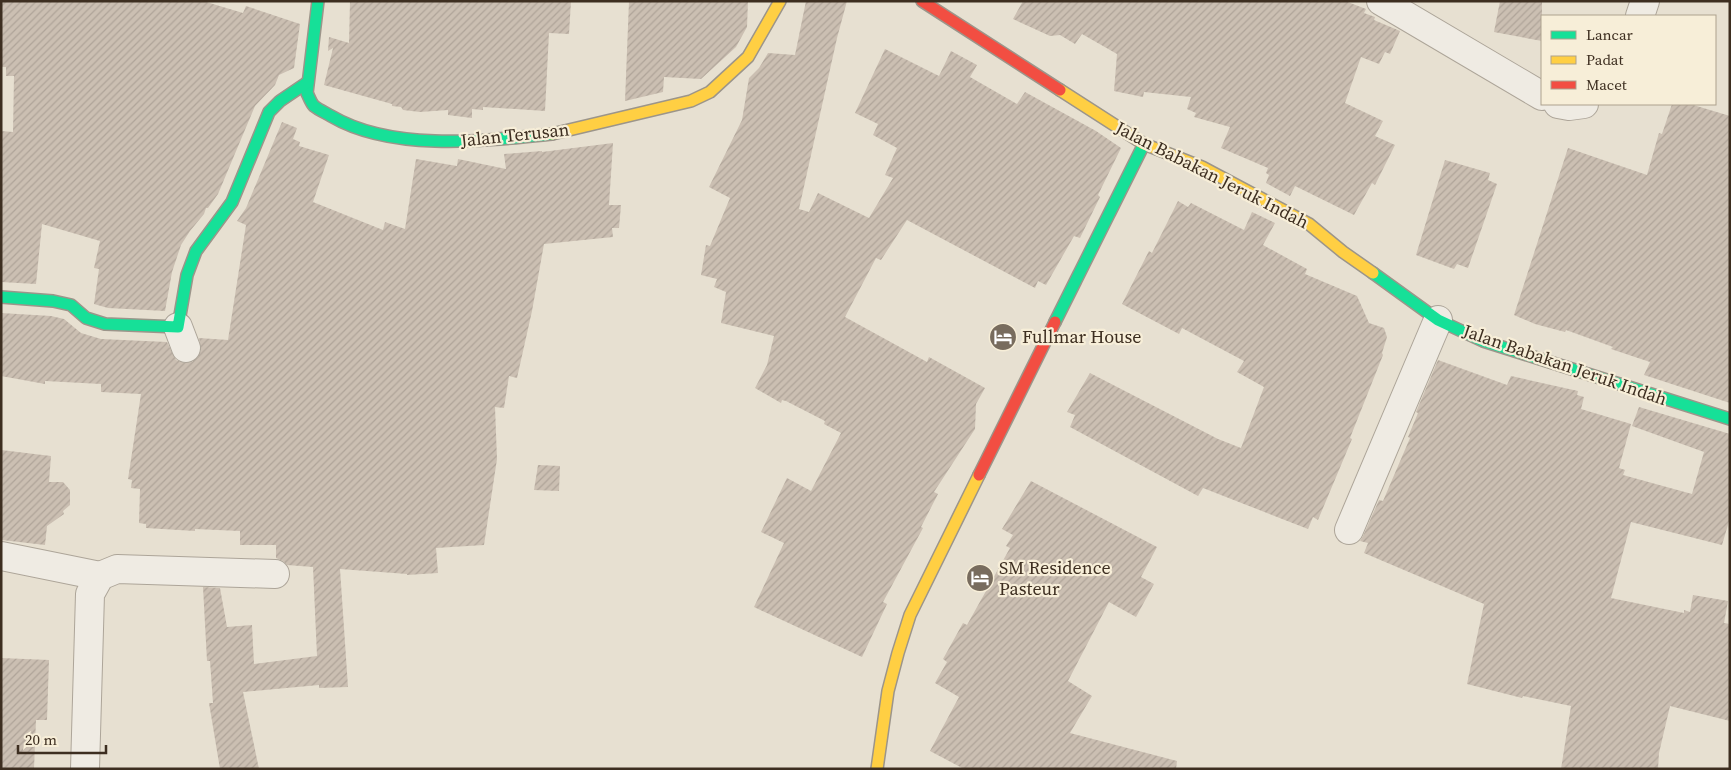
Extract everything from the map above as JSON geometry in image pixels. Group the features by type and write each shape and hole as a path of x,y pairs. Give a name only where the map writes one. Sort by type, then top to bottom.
{"street":[{"name":"Jalan Terusan","path":"318,1 307,93 314,106 346,126 374,134 432,141 480,141 554,134 691,101 710,92 748,57 780,1"},
{"name":"Jalan Babakan Jeruk Indah","path":"922,1 1144,144 1202,167 1309,224 1343,252 1438,320 1483,341 1730,420"},
{"path":"1381,1 1541,95"},
{"path":"1640,15 1645,1"},
{"path":"1,297 53,301 71,306 86,318 105,324 182,338 187,275 196,251 232,202 269,112 280,101 308,82"},
{"path":"1564,105 1576,105"},
{"path":"877,769 881,725 901,640 910,616 1144,144"},
{"path":"1349,530 1438,320"},
{"path":"1,556 100,576 117,569 275,574"},
{"path":"85,769 90,594 100,576"}],"building":[{"path":"1,1 203,1 243,13 246,6 300,24 294,68 279,75 275,85 255,106 218,194 181,245 172,272 165,311 108,308 94,304 99,269 94,268 100,241 42,224 36,284 1,282 1,131 13,132 14,76 6,76 6,67 1,67"},
{"path":"350,1 571,1 569,34 549,33 545,111 483,107 483,110 472,109 472,118 448,115 448,110 420,112 403,110 401,107 392,106 392,104 324,85 333,48 328,51 329,37 349,43"},
{"path":"629,1 748,1 747,27 736,47 701,79 664,77 663,92 625,101"},
{"path":"806,1 847,1 799,209 809,212 818,193 869,218 893,178 885,175 897,148 873,135 878,124 855,113 885,49 939,76 951,51 977,65 970,77 1017,104 1025,92 1096,131 1121,148 1080,238 1074,236 1046,285 1038,281 1035,288 907,220 881,260 876,258 845,317 927,362 929,357 985,388 976,404 975,429 934,492 938,494 921,527 923,528 883,602 887,604 862,657 754,607 784,543 761,532 787,478 811,491 841,433 824,424 825,421 786,401 782,400 781,403 755,388 767,365 774,336 721,323 726,292 714,287 717,279 701,275 706,245 710,246 730,198 709,187 742,120 749,78 759,68 768,53 795,55"},
{"path":"1023,1 1345,1 1366,9 1364,13 1375,17 1374,20 1400,31 1390,54 1385,52 1379,64 1361,57 1345,103 1383,121 1375,136 1395,145 1375,185 1372,183 1354,215 1295,186 1290,196 1266,183 1269,175 1266,173 1268,168 1221,148 1230,127 1194,117 1196,113 1187,109 1191,97 1144,92 1143,97 1114,91 1117,54 1082,34 1075,44 1060,35 1050,36 1013,19"},
{"path":"1500,1 1542,1 1541,41 1494,32"},
{"path":"1672,105 1693,105 1730,116 1730,403 1644,375 1650,362 1611,349 1613,347 1566,330 1565,332 1535,324 1514,315 1568,148 1647,175 1659,133 1662,134"},
{"path":"282,122 297,128 293,139 300,142 299,146 329,155 313,202 383,230 385,222 405,229 416,159 457,166 458,159 506,169 504,154 542,152 613,143 609,205 621,205 619,228 612,228 613,237 544,244 517,378 509,376 504,408 495,407 497,459 484,545 436,548 438,573 407,575 340,569 348,687 319,688 319,685 243,692 259,769 220,769 209,703 213,703 210,661 207,661 203,587 220,588 227,627 252,625 254,664 317,656 313,567 287,565 276,558 276,545 240,545 240,531 146,528 146,524 139,523 140,489 131,488 132,480 128,479 141,394 101,392 101,384 45,381 45,384 1,376 1,313 51,316 64,319 81,333 101,339 167,342 176,360 184,363 192,362 198,357 201,350 199,338 228,340 246,225 237,221 246,208"},
{"path":"1445,160 1490,173 1488,180 1497,184 1468,268 1457,264 1454,269 1416,255"},
{"path":"1178,201 1188,207 1191,203 1244,230 1252,212 1275,223 1263,245 1307,269 1305,274 1357,296 1369,323 1384,328 1387,337 1383,355 1350,438 1352,439 1318,520 1313,517 1308,529 1203,488 1198,496 1070,427 1075,415 1067,412 1090,373 1218,439 1241,448 1264,387 1237,372 1244,361 1182,328 1179,334 1122,304 1149,251 1152,253"},
{"path":"1438,360 1507,385 1511,376 1578,391 1577,395 1584,397 1581,409 1631,424 1619,468 1625,470 1623,475 1692,494 1704,452 1632,426 1639,407 1730,434 1730,518 1722,545 1631,522 1611,598 1684,613 1684,610 1690,612 1693,595 1728,601 1724,623 1730,624 1730,721 1670,706 1659,753 1658,769 1561,769 1571,706 1523,696 1522,698 1467,684 1484,604 1364,553 1368,543 1360,541 1379,500 1383,501 1410,438 1408,437 1418,413 1416,412"},
{"path":"1,450 51,456 49,482 63,482 70,490 70,505 63,511 64,514 47,526 45,545 2,540"},
{"path":"538,465 560,466 559,491 534,490"},
{"path":"1031,481 1157,547 1141,577 1154,584 1136,617 1109,602 1068,681 1092,696 1070,733 1177,761 1176,769 964,769 930,751 959,697 935,683 947,662 943,659 963,623 967,625 1010,548 1006,546 1013,535 1002,529"},
{"path":"1,658 49,660 47,720 36,720 34,769 1,769"}],"traffic: fast":[{"path":"318,1 307,93 313,105 320,110 355,127 382,135 410,139 468,141 552,134"},
{"path":"1,297 53,301 71,305 86,318 105,324 178,327 187,275 196,251 232,202 269,112 280,101 308,82"},
{"path":"1055,322 1144,144"},
{"path":"1373,273 1438,320 1483,341 1730,419"}],"traffic: slow":[{"path":"552,134 691,101 710,92 748,57 780,1"},
{"path":"1060,90 1144,144 1202,167 1309,224 1343,252 1373,273"},
{"path":"877,769 888,691 910,615 979,475"}],"traffic: jam":[{"path":"922,1 1060,90"},
{"path":"979,475 1055,322"}],"place":[{"name":"Fullmar House","path":"1003,337"},
{"name":"SM Residence Pasteur","path":"980,578"}]}
